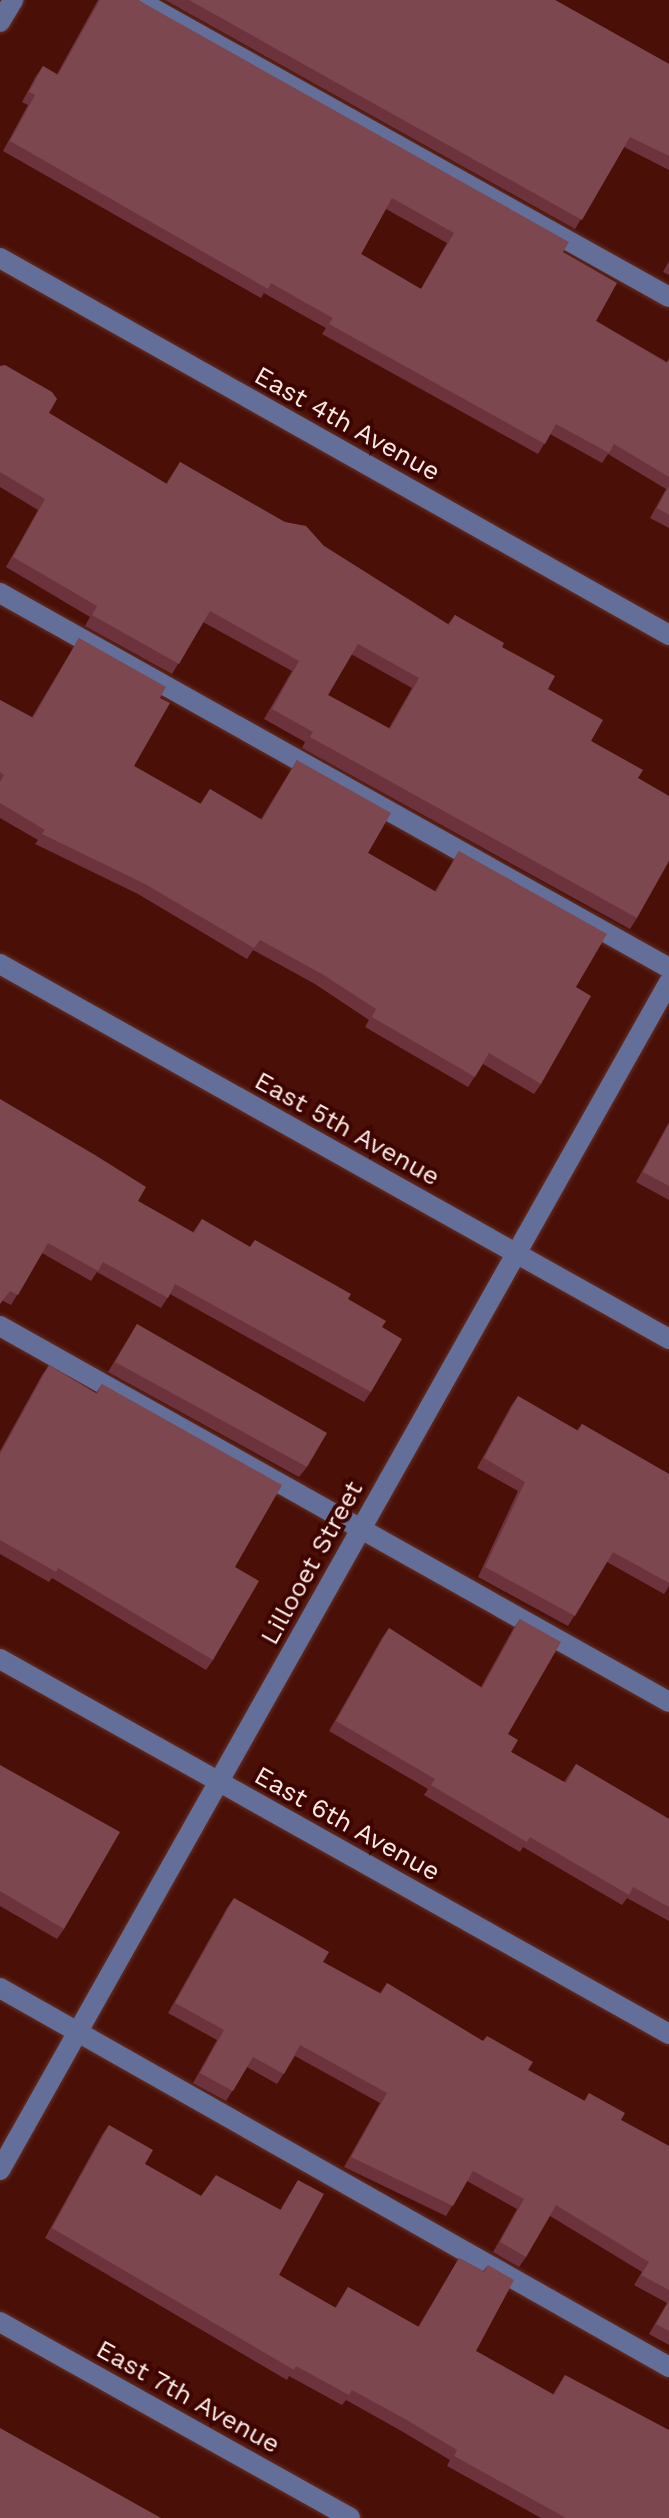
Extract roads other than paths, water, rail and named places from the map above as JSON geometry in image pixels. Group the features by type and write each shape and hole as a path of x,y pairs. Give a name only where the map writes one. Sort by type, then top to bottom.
{"street":[{"path":"0,22 13,0"},
{"path":"138,0 669,297"},
{"name":"East 4th Avenue","path":"0,258 669,635"},
{"path":"0,593 669,968"},
{"name":"East 5th Avenue","path":"0,964 669,1339"},
{"name":"Lillooet Street","path":"0,2170 669,982"},
{"path":"0,1326 669,1702"},
{"name":"East 6th Avenue","path":"0,1659 669,2034"},
{"path":"0,1988 669,2367"},
{"name":"East 7th Avenue","path":"0,2322 350,2518"}]}
